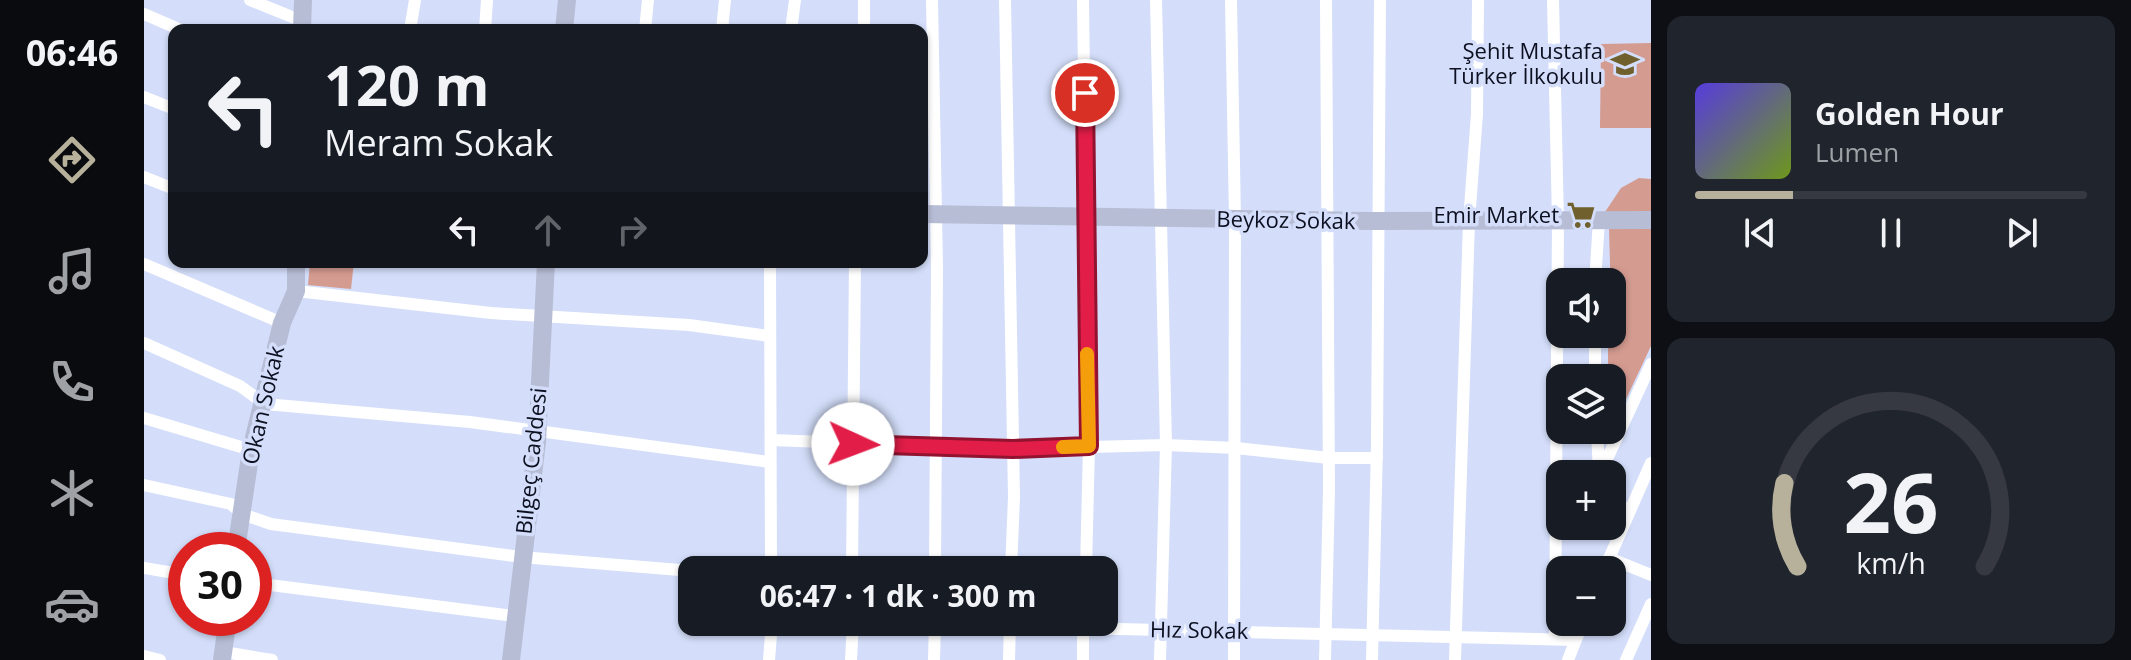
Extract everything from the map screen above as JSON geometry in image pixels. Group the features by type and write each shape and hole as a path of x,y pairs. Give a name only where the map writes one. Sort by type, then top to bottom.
{"street":[{"path":"250,0 300,24"},
{"path":"302,24 303,0"},
{"path":"411,24 415,0"},
{"path":"485,24 487,0"},
{"path":"565,24 567,0"},
{"path":"646,24 648,0"},
{"path":"723,24 725,0"},
{"path":"792,24 795,0"},
{"path":"864,0 864,24"},
{"path":"932,0 928,85 928,214 936,447 935,556"},
{"path":"1005,0 1013,449 1011,556"},
{"path":"1083,0 1089,446 1086,556"},
{"path":"1156,0 1166,445 1160,660"},
{"path":"1231,0 1235,219 1234,660"},
{"path":"1325,660 1329,458 1326,0"},
{"path":"1372,660 1377,458 1380,0"},
{"path":"1455,660 1469,221 1477,114 1478,0"},
{"path":"1553,0 1558,221 1555,639"},
{"path":"144,14 168,24"},
{"path":"144,97 168,107"},
{"path":"144,177 168,187"},
{"name":"Beykoz Sokak","path":"928,214 1378,221 1651,220"},
{"path":"1596,268 1599,220"},
{"path":"144,264 282,323"},
{"name":"Okan Sokak","path":"239,532 251,450 265,404 282,323 296,291 296,268"},
{"name":"Bilgeç Caddesi","path":"511,660 538,430 546,268"},
{"path":"770,268 771,556"},
{"path":"852,556 855,268"},
{"path":"296,291 543,318 689,325 769,336"},
{"path":"144,343 240,386 265,404 538,430 770,462"},
{"path":"1607,460 1651,366"},
{"path":"144,418 251,450"},
{"path":"771,440 1013,449 1166,445 1236,448 1329,458 1377,458"},
{"path":"1610,556 1651,463"},
{"path":"144,485 231,504 242,514 271,524 521,557 678,570"},
{"path":"144,568 168,572"},
{"path":"1626,569 1651,575"},
{"path":"272,585 514,616"},
{"path":"1626,660 1651,604"},
{"name":"Hız Sokak","path":"1118,628 1575,640"},
{"path":"226,636 223,656 272,660"},
{"path":"769,660 771,636"},
{"path":"851,660 852,636"},
{"path":"934,660 935,636"},
{"path":"1009,660 1010,636"},
{"path":"1083,636 1083,660"},
{"path":"1568,660 1577,636"},
{"path":"144,656 160,660"}],"shaded area":[{"name":"Şehit Mustafa Türker İlkokulu","path":"1651,43 1651,128 1600,128 1601,44"},
{"path":"1639,178 1651,179 1651,222 1603,215 1621,188"},
{"path":"1609,228 1651,229 1651,346 1626,399 1626,364 1608,364 1608,348 1626,348 1626,268 1610,268"},
{"path":"309,268 353,268 351,289 308,285"}],"slow traffic":[{"path":"1063,447 1089,446 1087,354"}],"place":[{"name":"Şehit Mustafa Türker İlkokulu","path":"1625,64"},
{"name":"Emir Market","path":"1581,215"}],"route":[{"path":"853,444 1013,449 1089,446 1085,93"}]}
